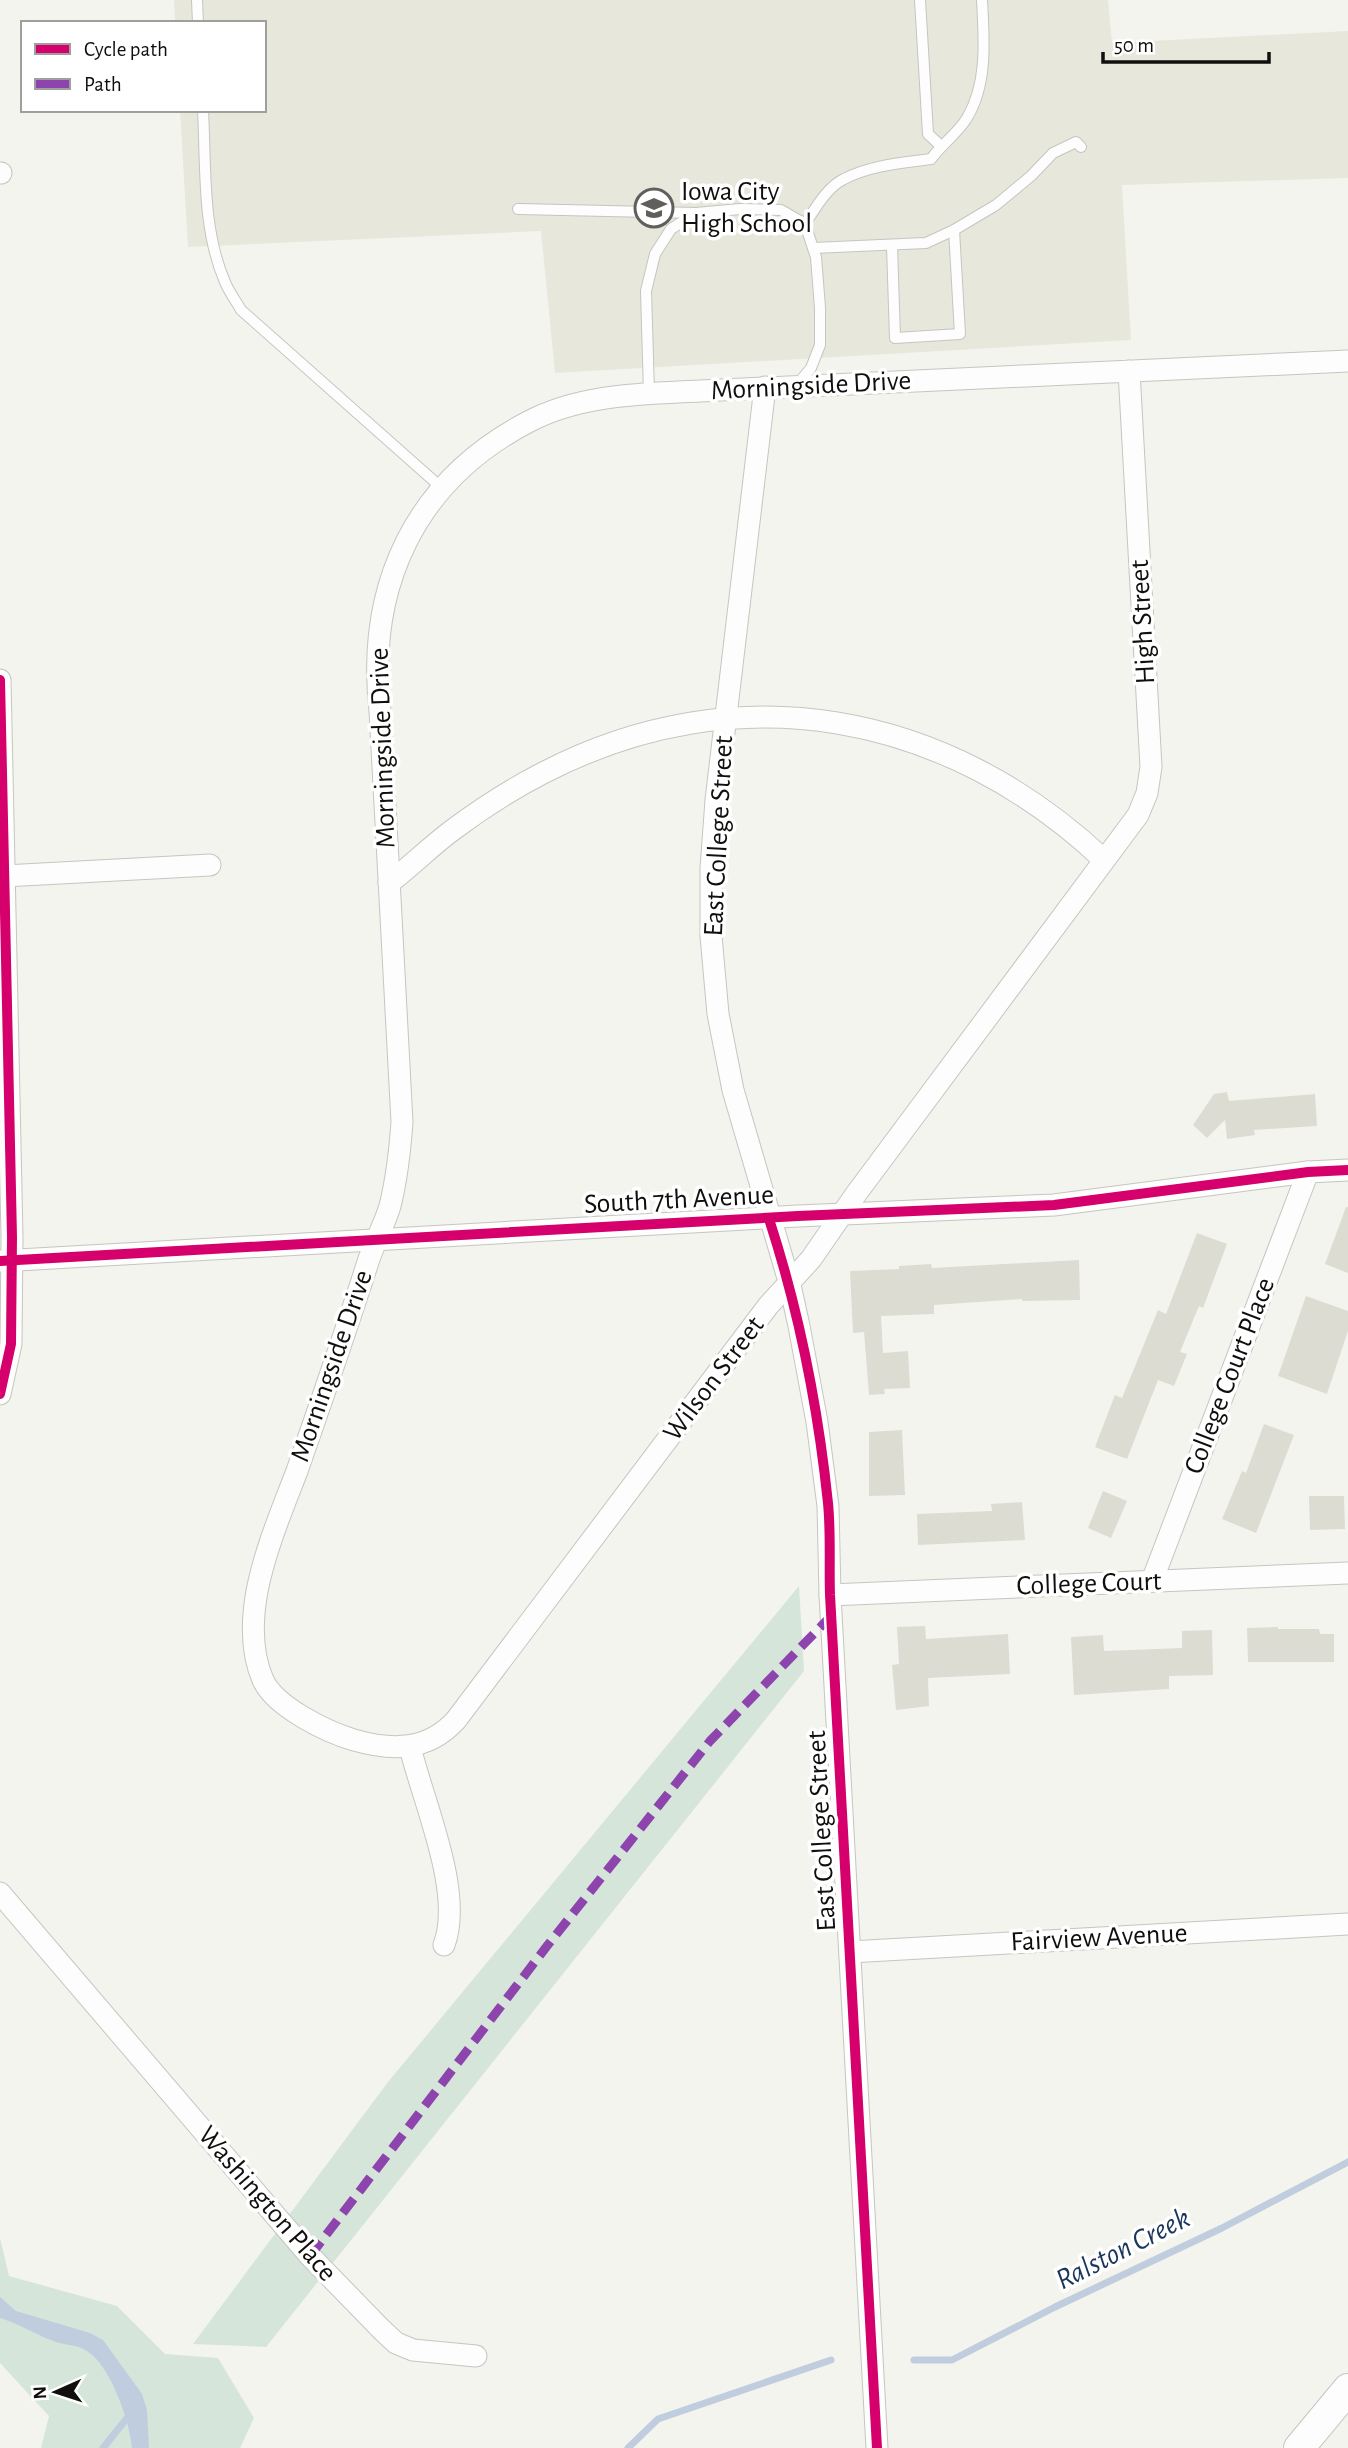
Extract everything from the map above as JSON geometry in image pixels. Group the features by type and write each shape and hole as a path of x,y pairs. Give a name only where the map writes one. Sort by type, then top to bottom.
{"main road":[{"path":"1299,2448 1348,2389"}],"street":[{"name":"Morningside Drive","path":"410,1747 388,1748 336,1735 306,1720 278,1698 264,1682 255,1652 254,1619 257,1591 270,1546 351,1321 376,1239 392,1198 399,1165 402,1122 376,677 378,636 394,570 408,538 429,504 455,474 490,444 529,421 561,408 600,398 765,387 1348,361"},
{"name":"High Street","path":"1104,860 1138,815 1147,793 1151,767 1129,371"},
{"name":"East College Street","path":"765,387 716,800 711,868 712,949 718,1014 733,1090 790,1284 817,1422 828,1506 830,1595 877,2448"},
{"path":"0,680 6,1261 11,1344 0,1394"},
{"path":"389,883 476,813 544,772 597,749 651,732 726,718 805,718 855,726 904,739 951,756 997,779 1039,805 1104,860"},
{"name":"Wilson Street","path":"410,1747 431,1740 456,1720 768,1306 811,1259 1104,860"},
{"path":"4,876 210,866"},
{"name":"South 7th Avenue","path":"6,1261 842,1214 1054,1205 1307,1172 1348,1170"},
{"name":"College Court Place","path":"1152,1581 1307,1172"},
{"name":"College Court","path":"830,1595 1348,1573"},
{"path":"410,1747 437,1840 448,1893 449,1933 444,1945"},
{"name":"Washington Place","path":"0,1893 310,2256 382,2330 396,2343 412,2350 476,2356"},
{"name":"Fairview Avenue","path":"850,1952 1348,1924"}],"lane":[{"path":"197,0 198,21"},
{"path":"920,0 928,134 941,146"},
{"path":"805,224 821,200 842,179 881,166 931,159 967,119 979,89 984,53 982,0"},
{"path":"202,112 208,216 218,264 226,284 242,310 443,489"},
{"path":"813,248 926,243 996,205 1031,176 1053,153 1076,142 1081,147"},
{"path":"518,209 696,213 740,209 780,210 805,224 816,257 820,345 811,369 796,386"},
{"path":"649,393 646,291 655,254 671,229 696,213"},
{"path":"892,246 895,338 960,334 954,230"}],"shaded area":[{"name":"Iowa City High School","path":"174,0 1108,0 1112,43 1348,31 1348,178 1122,185 1131,340 555,373 541,231 188,247 180,112 266,112 266,21 175,21"}],"green space":[{"path":"799,1586 804,1671 266,2347 193,2344 388,2082"},
{"path":"0,2238 9,2276 117,2306 165,2354 218,2358 254,2418 240,2448 41,2448 49,2416 0,2363"}],"water":[{"path":"0,2297 16,2311 90,2333 103,2340 142,2394 147,2410 149,2448 132,2448 119,2398 99,2362 82,2348 56,2342 0,2318"}],"building":[{"path":"1227,1092 1229,1101 1315,1094 1317,1126 1254,1130 1255,1135 1227,1139 1225,1120 1207,1138 1193,1125 1214,1094"},
{"path":"1348,1207 1348,1273 1325,1264"},
{"path":"1197,1233 1227,1244 1203,1308 1199,1306 1180,1352 1187,1354 1174,1386 1158,1380 1127,1459 1095,1447 1115,1395 1122,1398 1158,1310 1166,1314"},
{"path":"1079,1260 1080,1300 1022,1299 934,1305 934,1314 881,1316 883,1353 908,1351 910,1388 884,1389 885,1394 869,1395 864,1332 853,1333 850,1271 899,1269 899,1266 931,1264 932,1268"},
{"path":"1306,1296 1348,1311 1348,1331 1327,1394 1278,1376"},
{"path":"1264,1424 1294,1435 1256,1533 1222,1519 1242,1471 1246,1473"},
{"path":"902,1430 905,1495 869,1496 869,1432"},
{"path":"1103,1491 1127,1501 1111,1538 1088,1528"},
{"path":"1309,1496 1344,1496 1345,1529 1310,1530"},
{"path":"1022,1502 1025,1540 918,1545 917,1514 992,1511 991,1504"},
{"path":"925,1626 926,1639 1008,1634 1010,1674 928,1678 929,1706 896,1710 892,1665 899,1664 897,1627"},
{"path":"1247,1628 1319,1629 1320,1634 1334,1634 1334,1662 1248,1662"},
{"path":"1212,1630 1213,1675 1169,1676 1169,1689 1074,1695 1071,1637 1103,1635 1104,1651 1182,1648 1182,1631"}],"waterway":[{"name":"Ralston Creek","path":"914,2360 952,2360 1055,2307 1222,2228 1348,2162"},
{"name":"Ralston Creek","path":"628,2448 658,2419 831,2360"},
{"name":"Ralston Creek","path":"103,2448 132,2412"}],"marked path":[{"path":"310,2256 547,1946 710,1741 831,1616"}],"cycle path":[{"path":"0,680 12,1237 11,1344 0,1394"},
{"path":"0,1261 798,1216 1054,1205 1308,1172 1348,1170"},
{"path":"769,1219 806,1360 828,1503 830,1595 877,2448"}],"place":[{"name":"Iowa City High School","path":"654,208"}]}
